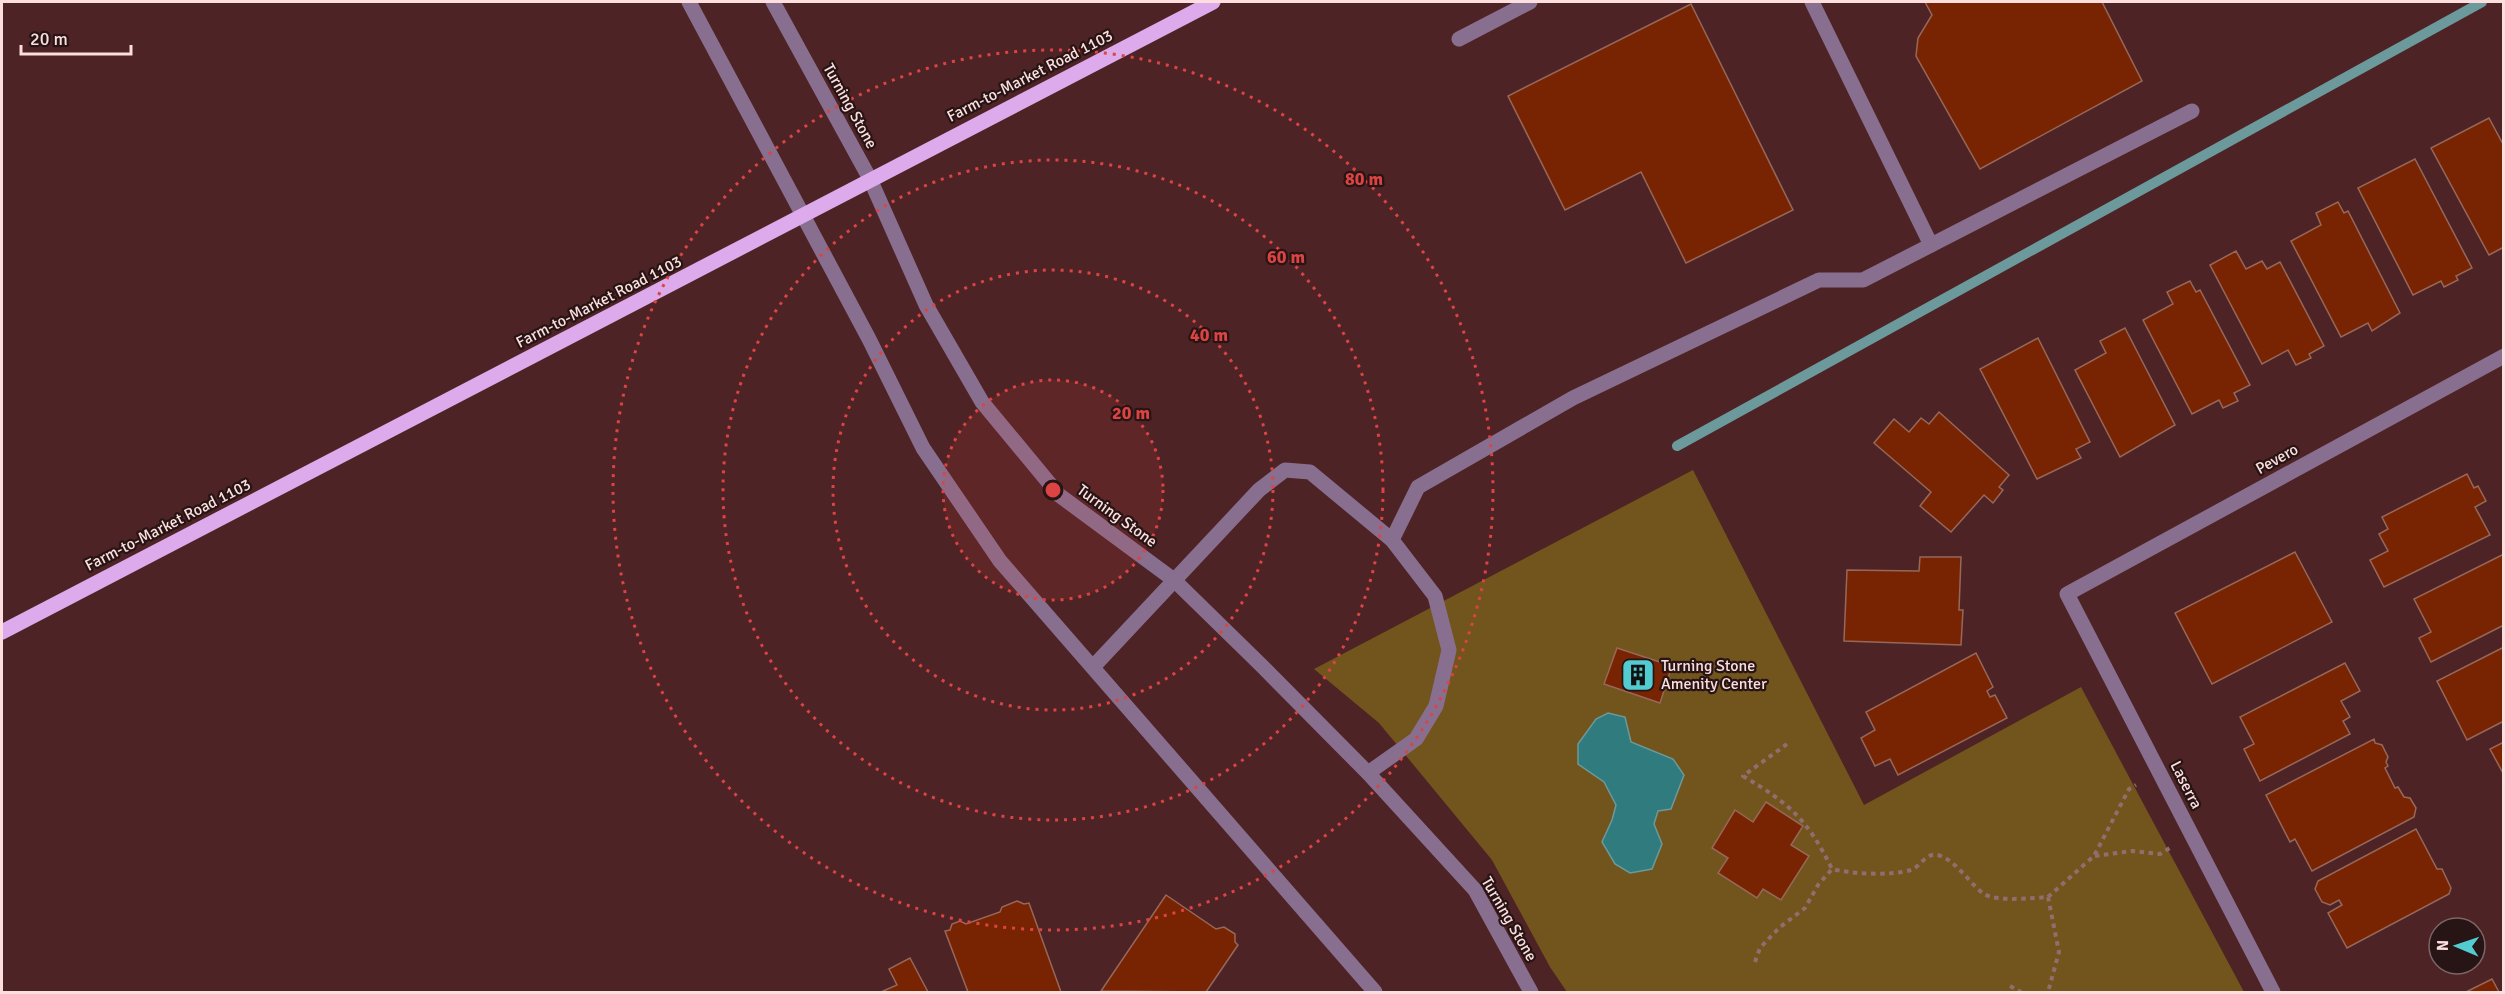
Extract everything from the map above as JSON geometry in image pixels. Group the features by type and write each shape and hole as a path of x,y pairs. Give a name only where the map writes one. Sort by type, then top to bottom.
{"main road":[{"name":"Farm-to-Market Road 1103","path":"2,632 1213,2"}],"street":[{"path":"689,2 869,339 923,448 1000,561 1375,993"},
{"name":"Turning Stone","path":"773,2 870,180 926,305 982,402 1059,495 1174,580 1368,773 1474,890 1531,993"},
{"path":"1459,39 1530,2"},
{"path":"1812,2 1931,245"},
{"path":"1392,540 1418,487 1573,398 1819,280 1863,280 2192,111"},
{"name":"Pevero","path":"2067,594 2504,356"},
{"path":"1093,667 1259,490 1285,470 1310,472 1392,540 1435,596 1449,650 1436,706 1416,739 1368,773"},
{"name":"Laserra","path":"2067,594 2272,993"}],"path":[{"path":"1787,744 1743,776 1800,816 1818,841 1832,869 1847,873 1912,870 1929,856 1937,855 1959,868 1986,896 2020,899 2048,897 2094,856 2129,789 2158,771"},
{"path":"2094,856 2132,851 2160,854 2193,837"},
{"path":"1755,962 1761,948 1779,928 1805,908 1818,885 1832,869"},
{"path":"2048,897 2059,952 2048,993"},
{"path":"2010,986 2021,993"}],"shaded area":[{"path":"1693,470 1864,805 2081,687 2244,992 1567,992 1550,967 1492,860 1379,723 1314,669"}],"water":[{"path":"1608,713 1625,717 1631,742 1673,759 1684,775 1671,809 1658,811 1654,824 1662,844 1652,869 1630,873 1615,864 1602,842 1616,805 1604,782 1578,764 1578,744 1596,719"}],"building":[{"path":"1925,2 2102,2 2142,81 1980,169 1916,56 1918,38 1932,15"},
{"path":"1691,4 1793,210 1686,263 1641,172 1565,210 1508,96"},
{"path":"2489,118 2504,146 2504,247 2489,255 2431,148"},
{"path":"2415,159 2472,268 2456,276 2458,280 2444,287 2441,281 2413,295 2358,188"},
{"path":"2338,202 2344,213 2348,211 2400,313 2372,331 2368,323 2341,337 2291,241 2321,225 2316,213"},
{"path":"2236,251 2246,269 2262,261 2267,269 2280,262 2324,346 2309,354 2311,358 2296,365 2288,350 2262,364 2210,265"},
{"path":"2190,281 2196,292 2200,290 2250,385 2234,393 2238,401 2223,408 2219,400 2192,414 2143,320 2173,304 2167,292"},
{"path":"2125,328 2175,425 2120,457 2075,370 2106,353 2100,341"},
{"path":"2038,338 2090,442 2076,449 2081,458 2037,479 1980,369"},
{"path":"1939,412 2009,475 1999,487 2003,490 1993,503 1984,495 1951,532 1920,506 1931,492 1874,443 1894,419 1909,432 1921,418 1929,424"},
{"path":"2467,474 2474,488 2478,486 2486,501 2475,507 2490,535 2384,587 2370,560 2388,551 2379,534 2388,529 2382,517"},
{"path":"2295,552 2332,622 2212,684 2175,613"},
{"path":"2504,554 2504,625 2431,662 2419,638 2431,632 2414,599"},
{"path":"1920,557 1961,557 1959,610 1963,610 1961,645 1844,641 1847,570 1919,571"},
{"path":"2504,647 2504,721 2467,740 2437,681"},
{"name":"Turning Stone Amenity Center","path":"1617,648 1672,666 1660,703 1604,684"},
{"path":"1976,653 1993,687 1987,691 1990,697 1995,695 2007,718 1898,775 1890,759 1875,766 1861,738 1875,730 1866,712"},
{"path":"2345,663 2360,691 2341,701 2350,717 2343,721 2350,734 2260,781 2244,749 2254,744 2240,717"},
{"path":"2374,739 2375,743 2382,745 2388,757 2386,762 2388,766 2385,768 2395,788 2398,787 2404,797 2410,798 2416,808 2414,817 2312,871 2295,839 2290,842 2266,795"},
{"path":"2504,742 2504,775 2490,749"},
{"path":"1766,802 1803,826 1791,845 1809,856 1781,900 1763,889 1757,898 1718,873 1728,858 1712,848 1735,810 1753,822"},
{"path":"2416,829 2437,869 2442,869 2451,888 2449,894 2347,948 2328,913 2342,905 2339,900 2330,905 2322,902 2315,889 2318,881"},
{"path":"1166,895 1216,929 1224,927 1235,934 1235,942 1238,945 1206,992 1101,991"},
{"path":"1017,901 1024,904 1029,903 1061,992 968,992 945,931 950,930 952,924 960,921 966,924 1000,912 1002,907"},
{"path":"910,958 928,992 881,992 897,985 889,969"},
{"path":"2492,979 2499,992 2466,992"}],"waterway":[{"path":"1677,446 2482,2"}],"place":[{"name":"Turning Stone Amenity Center","path":"1638,675"}]}
